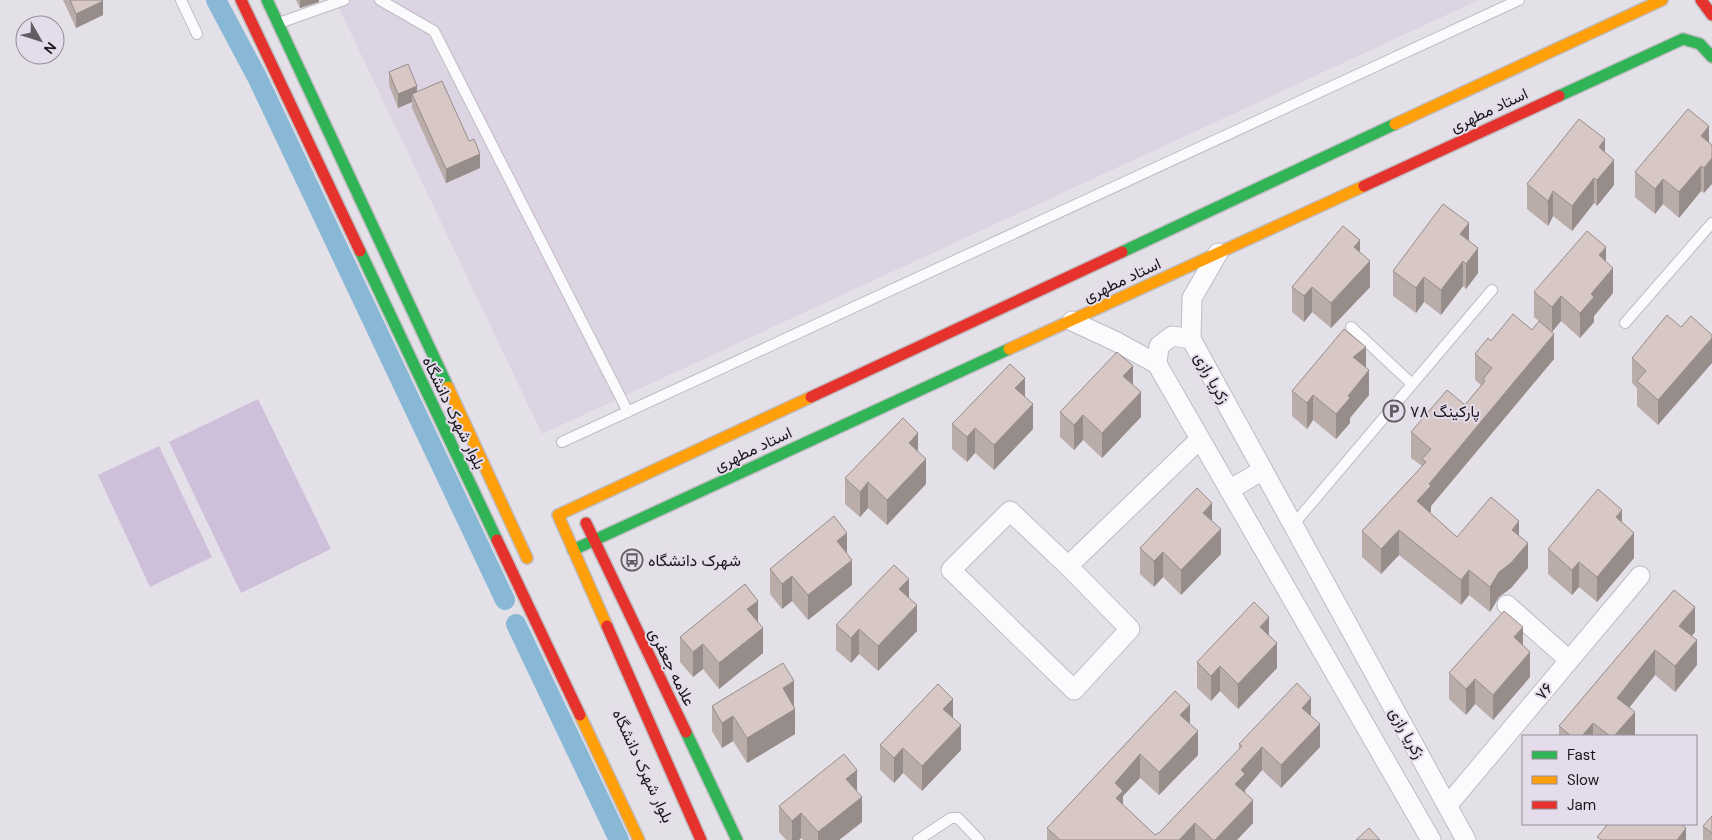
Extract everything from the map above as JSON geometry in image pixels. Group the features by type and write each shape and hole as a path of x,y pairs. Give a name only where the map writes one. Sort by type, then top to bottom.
{"street":[{"name":"بلوار شهرک دانشگاه","path":"241,0 639,840"},
{"name":"بلوار شهرک دانشگاه","path":"267,0 530,565"},
{"name":"استاد مطهری","path":"1662,0 579,507 558,515 573,550 1683,39 1694,40 1704,46 1712,57"},
{"path":"1700,0 1712,15"},
{"path":"1191,339 1192,298 1218,254"},
{"path":"1072,321 1116,341 1157,364"},
{"name":"زکریا رازی","path":"1431,840 1157,364 1159,346 1172,336 1191,339 1466,840"},
{"path":"1068,566 1200,439"},
{"path":"1229,490 1263,470"},
{"name":"علامه جعفری","path":"579,507 737,840"},
{"path":"1010,511 1068,566 1130,629 1074,690 951,570 1010,511"},
{"path":"573,550 701,840"},
{"name":"۷۶","path":"1447,806 1640,576"},
{"path":"1506,605 1570,660"},
{"path":"1399,783 1426,768"}],"lane":[{"path":"181,0 197,34"},
{"path":"278,24 344,0"},
{"path":"380,0 434,31 628,412"},
{"path":"562,442 1519,0"},
{"path":"1625,323 1712,223"},
{"path":"1293,525 1492,290"},
{"path":"1351,327 1412,384"},
{"path":"918,840 946,821 958,818 979,840"}],"shaded area":[{"path":"335,0 1479,0 542,434"},
{"path":"258,399 331,549 241,593 169,442"},
{"path":"159,446 212,557 150,587 98,475"}],"building":[{"path":"70,0 102,0 103,1 76,14"},
{"path":"408,64 417,86 398,94 389,72"},
{"path":"442,81 469,141 474,139 480,154 446,169 412,94"},
{"path":"1688,109 1709,126 1701,136 1712,145 1712,158 1704,168 1701,166 1679,192 1663,179 1655,189 1635,172"},
{"path":"1579,119 1605,139 1599,147 1614,160 1597,180 1594,178 1572,206 1553,191 1548,201 1527,184"},
{"path":"1443,204 1469,223 1460,234 1478,248 1466,264 1463,261 1441,290 1424,277 1416,288 1393,271"},
{"path":"1343,226 1360,240 1354,247 1370,261 1331,303 1312,287 1304,296 1292,287"},
{"path":"1587,231 1606,247 1599,255 1613,268 1591,294 1594,297 1580,313 1561,296 1552,307 1534,292"},
{"path":"1513,314 1532,330 1539,321 1554,334 1429,484 1431,486 1417,501 1457,537 1491,497 1519,521 1512,530 1528,543 1511,563 1499,572 1490,587 1469,570 1461,580 1399,530 1381,549 1362,531 1426,462 1422,459 1431,449 1411,432 1447,390 1465,405 1485,381 1483,379 1492,368 1475,354 1488,338 1491,341"},
{"path":"1667,315 1681,327 1691,316 1712,335 1712,338 1658,400 1637,381 1646,371 1632,358"},
{"path":"1344,329 1366,347 1353,357 1369,370 1348,396 1350,398 1336,414 1313,395 1307,403 1292,391"},
{"path":"1117,352 1133,366 1123,376 1141,392 1102,433 1083,415 1074,425 1060,412"},
{"path":"1010,364 1025,378 1015,388 1033,404 994,445 975,428 967,437 952,424"},
{"path":"903,418 918,433 909,443 926,459 887,500 868,482 860,492 845,478"},
{"path":"1197,488 1212,503 1203,513 1221,529 1181,570 1163,552 1154,561 1140,548"},
{"path":"1598,489 1622,510 1616,517 1634,533 1597,577 1579,562 1572,570 1548,549"},
{"path":"834,516 847,533 837,541 852,560 808,595 792,576 782,584 770,569"},
{"path":"894,565 909,579 899,589 917,605 878,646 859,629 851,638 836,625"},
{"path":"745,584 758,601 747,609 763,628 719,663 703,644 693,652 680,637"},
{"path":"1674,590 1695,607 1679,626 1697,640 1675,666 1655,650 1617,698 1635,712 1615,735 1609,735 1593,723 1583,735 1570,735 1559,726"},
{"path":"1254,602 1269,617 1260,627 1277,643 1238,684 1220,666 1211,676 1197,662"},
{"path":"1504,611 1523,627 1514,637 1530,652 1493,695 1475,679 1466,689 1449,673"},
{"path":"783,663 794,681 783,688 795,709 747,738 733,716 722,723 712,706"},
{"path":"1297,683 1311,698 1302,708 1320,724 1281,765 1262,747 1241,770 1245,774 1235,784 1253,800 1215,840 1195,823 1179,840 1060,840 1047,828 1175,691 1190,705 1180,715 1198,731 1159,772 1140,754 1115,783 1123,791 1116,798 1155,835 1242,746 1239,744"},
{"path":"938,684 953,699 943,709 961,725 922,766 903,748 894,758 880,745"},
{"path":"844,754 857,770 846,779 862,797 818,832 801,813 792,821 779,806"},
{"path":"1712,816 1712,833 1703,826"},
{"path":"1607,825 1682,825 1686,828 1677,840 1601,840 1597,837"},
{"path":"1369,828 1380,840 1356,840"}],"waterway":[{"path":"216,0 257,77 505,600"},
{"path":"516,624 619,840"}],"traffic: fast":[{"path":"267,0 448,387"},
{"path":"1559,96 1683,39 1700,44 1712,57"},
{"path":"1122,252 1395,124"},
{"path":"360,251 497,540"},
{"path":"573,550 1009,349"},
{"path":"686,732 737,840"}],"traffic: slow":[{"path":"1395,124 1662,0"},
{"path":"1009,349 1364,186"},
{"path":"448,387 527,558"},
{"path":"607,626 558,515 811,397"},
{"path":"580,715 639,840"}],"traffic: jam":[{"path":"241,0 360,251"},
{"path":"1701,0 1712,15"},
{"path":"1364,186 1559,96"},
{"path":"811,397 1122,252"},
{"path":"586,523 686,732"},
{"path":"497,540 580,715"},
{"path":"607,626 701,840"}],"place":[{"name":"پارکینگ ۷۸","path":"1394,411"},
{"name":"شهرک دانشگاه","path":"632,560"}]}
